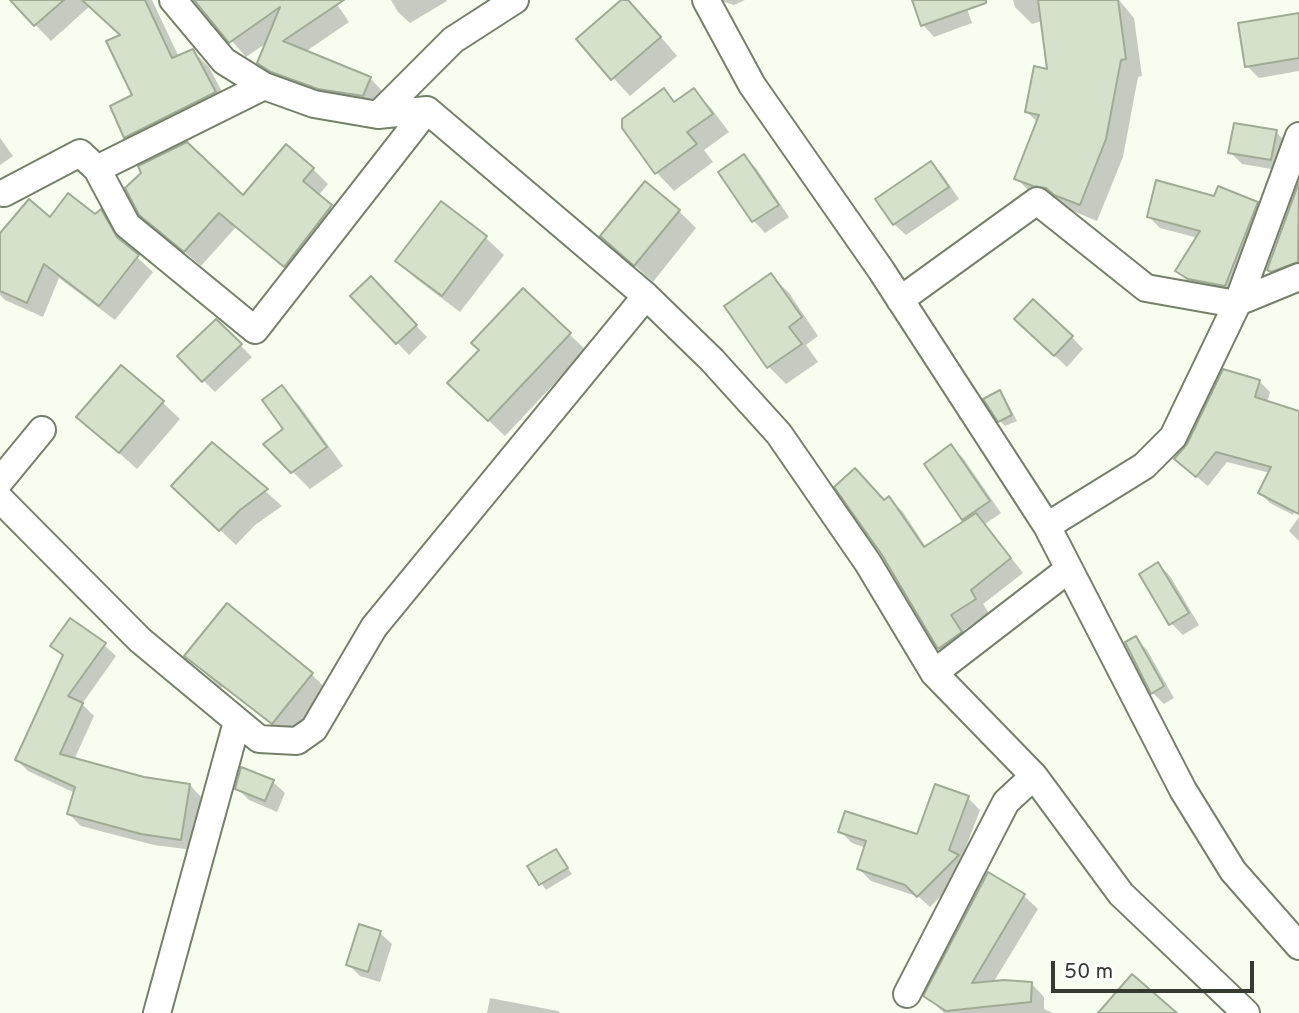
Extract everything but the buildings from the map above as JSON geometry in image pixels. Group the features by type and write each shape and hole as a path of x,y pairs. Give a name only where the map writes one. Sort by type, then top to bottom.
{"street":[{"path":"173,0 223,61 264,86 314,104 377,116 427,110 646,296 712,360 779,434 867,563 934,673 1034,776 1121,894 1246,1013"},
{"path":"377,116 453,40 515,0"},
{"path":"706,0 752,85 900,300 1047,526 1183,790 1234,871 1299,946"},
{"path":"97,169 264,86"},
{"path":"4,193 80,153 97,169 127,225 255,330 427,110"},
{"path":"1047,526 1144,466 1173,437 1237,303 1298,141"},
{"path":"900,300 1037,201 1146,288 1237,303 1299,277"},
{"path":"0,499 140,640 237,722 259,739 276,742 298,741 314,729 374,627 646,296"},
{"path":"0,481 42,430"},
{"path":"934,673 1069,569"},
{"path":"157,1013 237,722"},
{"path":"907,994 1006,802 1034,776"}]}
